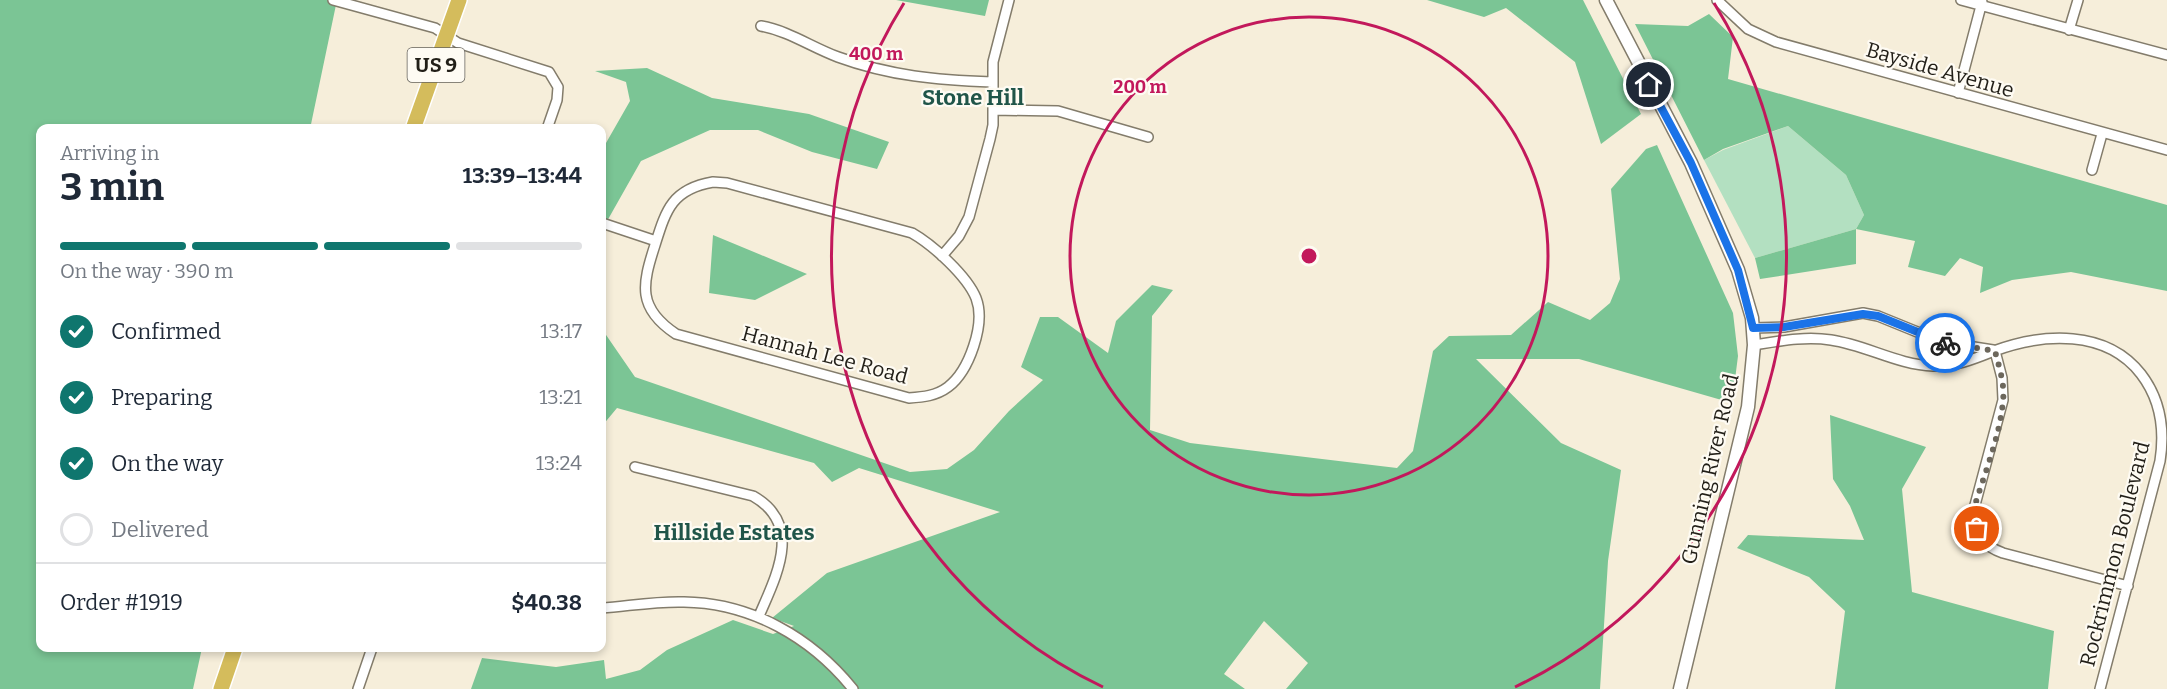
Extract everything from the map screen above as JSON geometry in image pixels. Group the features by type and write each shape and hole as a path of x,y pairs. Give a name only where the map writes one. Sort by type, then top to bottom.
{"highway":[{"name":"US 9","path":"415,124 459,0"},
{"path":"221,689 234,652"}],"street":[{"path":"333,0 447,34 465,45 549,72 558,87 557,100 549,124"},
{"path":"942,256 959,236 969,217 992,132 993,63 1009,0"},
{"name":"Gunning River Road","path":"1606,0 1696,174 1738,270 1753,328 1754,345 1748,407 1680,689"},
{"name":"Bayside Avenue","path":"1717,0 1748,29 1776,42 2102,134 2167,150"},
{"path":"1961,0 1982,3 2069,30 2167,55"},
{"path":"2069,30 2078,0"},
{"path":"1958,93 1982,3"},
{"path":"761,26 779,29 837,57 914,78 992,82"},
{"path":"993,110 1058,111 1148,137"},
{"path":"2092,170 2102,134"},
{"name":"Hannah Lee Road","path":"713,182 727,183 912,233 942,256 972,290 977,301 979,319 976,335 960,375 948,388 932,396 909,398 676,334 659,322 645,293 644,279 656,241 667,211 676,197 688,189 713,182"},
{"path":"606,224 656,241"},
{"name":"Rockrimmon Boulevard","path":"1753,328 1784,327 1863,314 1878,316 1942,342 1995,351"},
{"name":"Rockrimmon Boulevard","path":"1754,345 1797,339 1833,340 1932,366 1961,363 1995,351 2060,337 2087,340 2114,351 2134,366 2146,381 2161,418 2164,438 2100,689"},
{"path":"1995,351 2002,378 2003,400 1975,505 1973,519 1982,541 1990,548 2003,553 2128,586"},
{"path":"635,467 753,496 765,503 782,535 782,561 759,616"},
{"path":"606,608 682,602 714,604 759,616 802,641 835,669 853,689"},
{"path":"358,689 371,652"}],"green space":[{"path":"0,0 337,0 311,124 36,124 36,652 201,652 193,689 0,689"},
{"path":"896,0 989,0 985,16"},
{"path":"1427,0 1583,0 1641,114 1601,144 1575,62 1506,8 1484,17"},
{"path":"1709,14 1733,37 1728,79 2167,205 2167,291 2071,272 2012,280 1980,293 1983,267 1960,258 1945,276 1908,267 1915,241 1856,229 1864,215 1846,175 1788,126 1723,149 1704,160 1635,24 1688,26"},
{"path":"647,68 712,98 809,114 889,142 877,169 812,152 758,130 710,130 641,161 606,223 606,143 630,101 626,82 595,71"},
{"path":"1788,126 1846,175 1864,215 1856,229 1755,258 1704,160 1723,150"},
{"path":"1657,145 1733,313 1738,356 1732,403 1579,359 1476,359 1561,443 1621,470 1608,561 1600,689 1286,689 1308,663 1264,621 1224,674 1245,689 471,689 482,658 556,667 604,660 606,679 640,670 667,650 733,620 773,634 794,626 772,618 827,573 1000,512 859,468 832,482 814,463 617,408 606,421 606,335 635,377 910,472 947,469 974,450 1009,411 1043,380 1021,367 1040,317 1058,317 1108,353 1116,321 1152,285 1173,290 1152,316 1150,430 1190,443 1397,468 1413,451 1433,351 1449,336 1511,335 1548,302 1590,320 1610,303 1620,279 1611,189 1646,149"},
{"path":"1856,229 1856,264 1760,279 1755,258"},
{"path":"713,235 807,274 755,300 709,293"},
{"path":"1830,415 1926,447 1902,489 1912,592 2054,631 2048,689 1835,689 1845,611 1809,577 1737,548 1748,535 1864,540 1850,506 1833,479"}],"way so far":[{"path":"1945,343 1995,351 2002,378 2003,400 1999,422 1975,505 1973,519 1977,529"}],"district":[{"name":"Stone Hill","path":"973,97"},
{"name":"Hillside Estates","path":"734,532"}],"route":[{"path":"1649,85 1691,163 1738,270 1753,328 1784,327 1863,314 1878,316 1945,343"}]}
